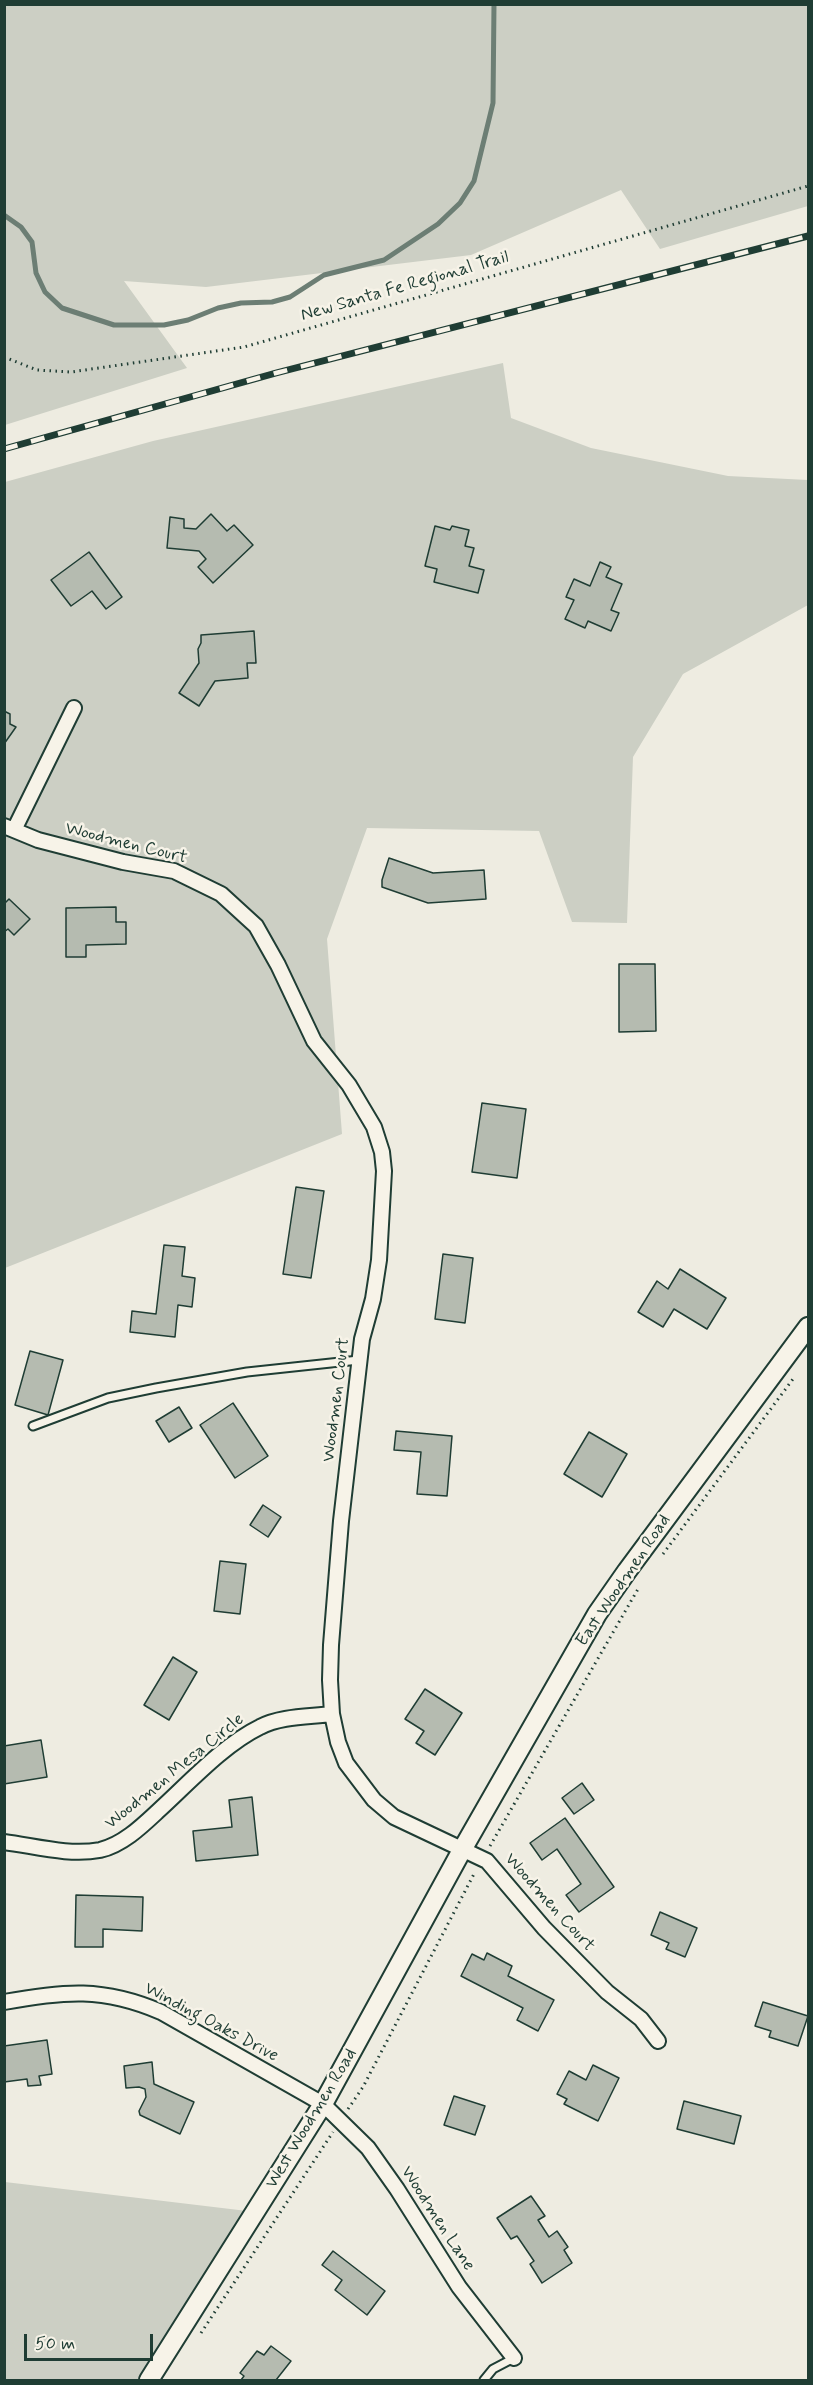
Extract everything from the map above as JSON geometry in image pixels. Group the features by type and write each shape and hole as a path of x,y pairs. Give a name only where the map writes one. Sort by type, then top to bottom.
{"main road":[{"name":"East Woodmen Road","path":"462,1850 597,1614 627,1570 808,1327"},
{"name":"West Woodmen Road","path":"149,2380 323,2104 462,1850"}],"street":[{"path":"9,828 74,708"},
{"name":"Woodmen Court","path":"9,828 38,840 123,862 174,871 221,894 256,926 278,965 314,1041 349,1085 378,1138 384,1171 379,1260 359,1360 341,1521 331,1645 332,1714 338,1742 346,1763 374,1800 394,1817 488,1861 544,1928 607,1992 641,2019 658,2041"},
{"name":"Woodmen Mesa Circle","path":"4,1842 70,1852 104,1850 141,1827 230,1746 247,1734 277,1721 332,1714"},
{"name":"Winding Oaks Drive","path":"4,2002 51,1993 114,1995 135,2001 161,2012 323,2104"},
{"name":"Woodmen Lane","path":"323,2104 369,2148 459,2287 514,2358"}],"lane":[{"path":"33,1426 108,1398 156,1388 247,1372 359,1360"},
{"path":"484,2380 493,2369 514,2358"}],"path":[{"name":"New Santa Fe Regional Trail","path":"4,357 37,370 71,372 244,347 808,186"}],"shaded area":[{"path":"5,4 808,5 808,206 660,249 621,190 471,255 206,287 124,281 187,368 5,425"},
{"path":"503,363 511,418 591,448 728,476 808,480 808,605 683,674 633,757 627,923 572,922 539,831 367,828 327,939 342,1134 5,1268 5,482 153,441"},
{"path":"5,2182 247,2211 140,2380 5,2380"}],"building":[{"path":"211,514 227,531 234,525 253,545 213,583 198,567 206,559 199,551 167,548 170,517 184,519 184,528 196,529"},
{"path":"435,526 450,530 452,526 469,530 465,546 474,548 469,566 484,570 478,593 434,582 437,569 425,566"},
{"path":"89,552 122,597 106,609 92,591 71,606 51,580"},
{"path":"600,562 611,567 606,577 622,584 611,610 619,613 611,631 588,621 585,628 565,619 574,600 566,597 574,579 590,586"},
{"path":"254,631 256,663 247,663 248,678 215,681 199,706 179,693 199,663 198,649 201,635"},
{"path":"4,711 10,714 10,724 16,727 4,744"},
{"path":"389,858 433,873 484,870 486,899 428,903 382,887"},
{"path":"9,899 30,919 14,935 8,929 4,932 4,904"},
{"path":"116,907 116,922 126,922 126,944 86,945 86,957 66,957 66,908"},
{"path":"619,964 655,964 656,1031 619,1032"},
{"path":"482,1103 526,1109 517,1178 472,1172"},
{"path":"296,1187 324,1191 311,1278 283,1274"},
{"path":"164,1245 185,1247 182,1276 195,1278 192,1307 178,1305 175,1337 130,1332 132,1311 156,1314"},
{"path":"443,1254 473,1258 465,1323 435,1319"},
{"path":"680,1269 726,1298 707,1329 674,1309 663,1327 638,1312 657,1281 668,1289"},
{"path":"30,1351 63,1360 48,1415 15,1405"},
{"path":"233,1403 268,1456 235,1478 200,1425"},
{"path":"179,1407 192,1428 169,1442 156,1421"},
{"path":"396,1431 452,1436 447,1496 417,1494 421,1452 394,1450"},
{"path":"589,1432 627,1454 602,1497 564,1474"},
{"path":"263,1505 281,1517 268,1537 250,1525"},
{"path":"220,1561 246,1564 240,1614 214,1611"},
{"path":"173,1657 197,1672 169,1720 144,1705"},
{"path":"425,1689 462,1713 435,1755 416,1743 424,1731 405,1719"},
{"path":"41,1740 47,1777 4,1784 4,1746"},
{"path":"582,1783 594,1800 574,1814 562,1798"},
{"path":"252,1797 258,1855 196,1861 193,1831 232,1827 229,1800"},
{"path":"565,1818 614,1887 579,1912 566,1895 581,1884 557,1849 542,1860 530,1843"},
{"path":"76,1895 143,1897 142,1931 103,1929 103,1947 75,1947"},
{"path":"660,1912 697,1928 685,1957 666,1949 669,1943 651,1935"},
{"path":"487,1953 512,1966 508,1976 554,2000 538,2031 517,2020 523,2008 461,1976 472,1954 484,1960"},
{"path":"763,2002 808,2016 798,2046 769,2037 771,2031 755,2026"},
{"path":"47,2040 52,2074 39,2076 41,2085 28,2086 27,2079 4,2082 4,2046"},
{"path":"152,2062 154,2084 194,2102 180,2134 140,2115 139,2111 146,2097 145,2089 126,2088 124,2066"},
{"path":"593,2065 619,2078 598,2121 564,2104 567,2099 557,2094 569,2071 586,2080"},
{"path":"454,2096 485,2106 475,2135 444,2125"},
{"path":"684,2101 741,2116 734,2144 677,2129"},
{"path":"531,2196 545,2216 538,2220 549,2237 557,2231 568,2247 564,2250 572,2263 542,2283 530,2264 534,2261 517,2236 511,2239 497,2218"},
{"path":"333,2251 385,2291 367,2315 335,2290 342,2280 322,2265"},
{"path":"271,2346 291,2361 276,2380 241,2380 244,2376 240,2373 257,2351 264,2355"}],"waterway":[{"path":"4,215 21,227 32,242 36,273 45,292 62,308 114,325 164,325 241,303 272,302 290,297 324,275 384,260 438,224 460,203 474,181 493,103 494,4"}],"railway":[{"path":"4,449 276,373 808,236"}]}
